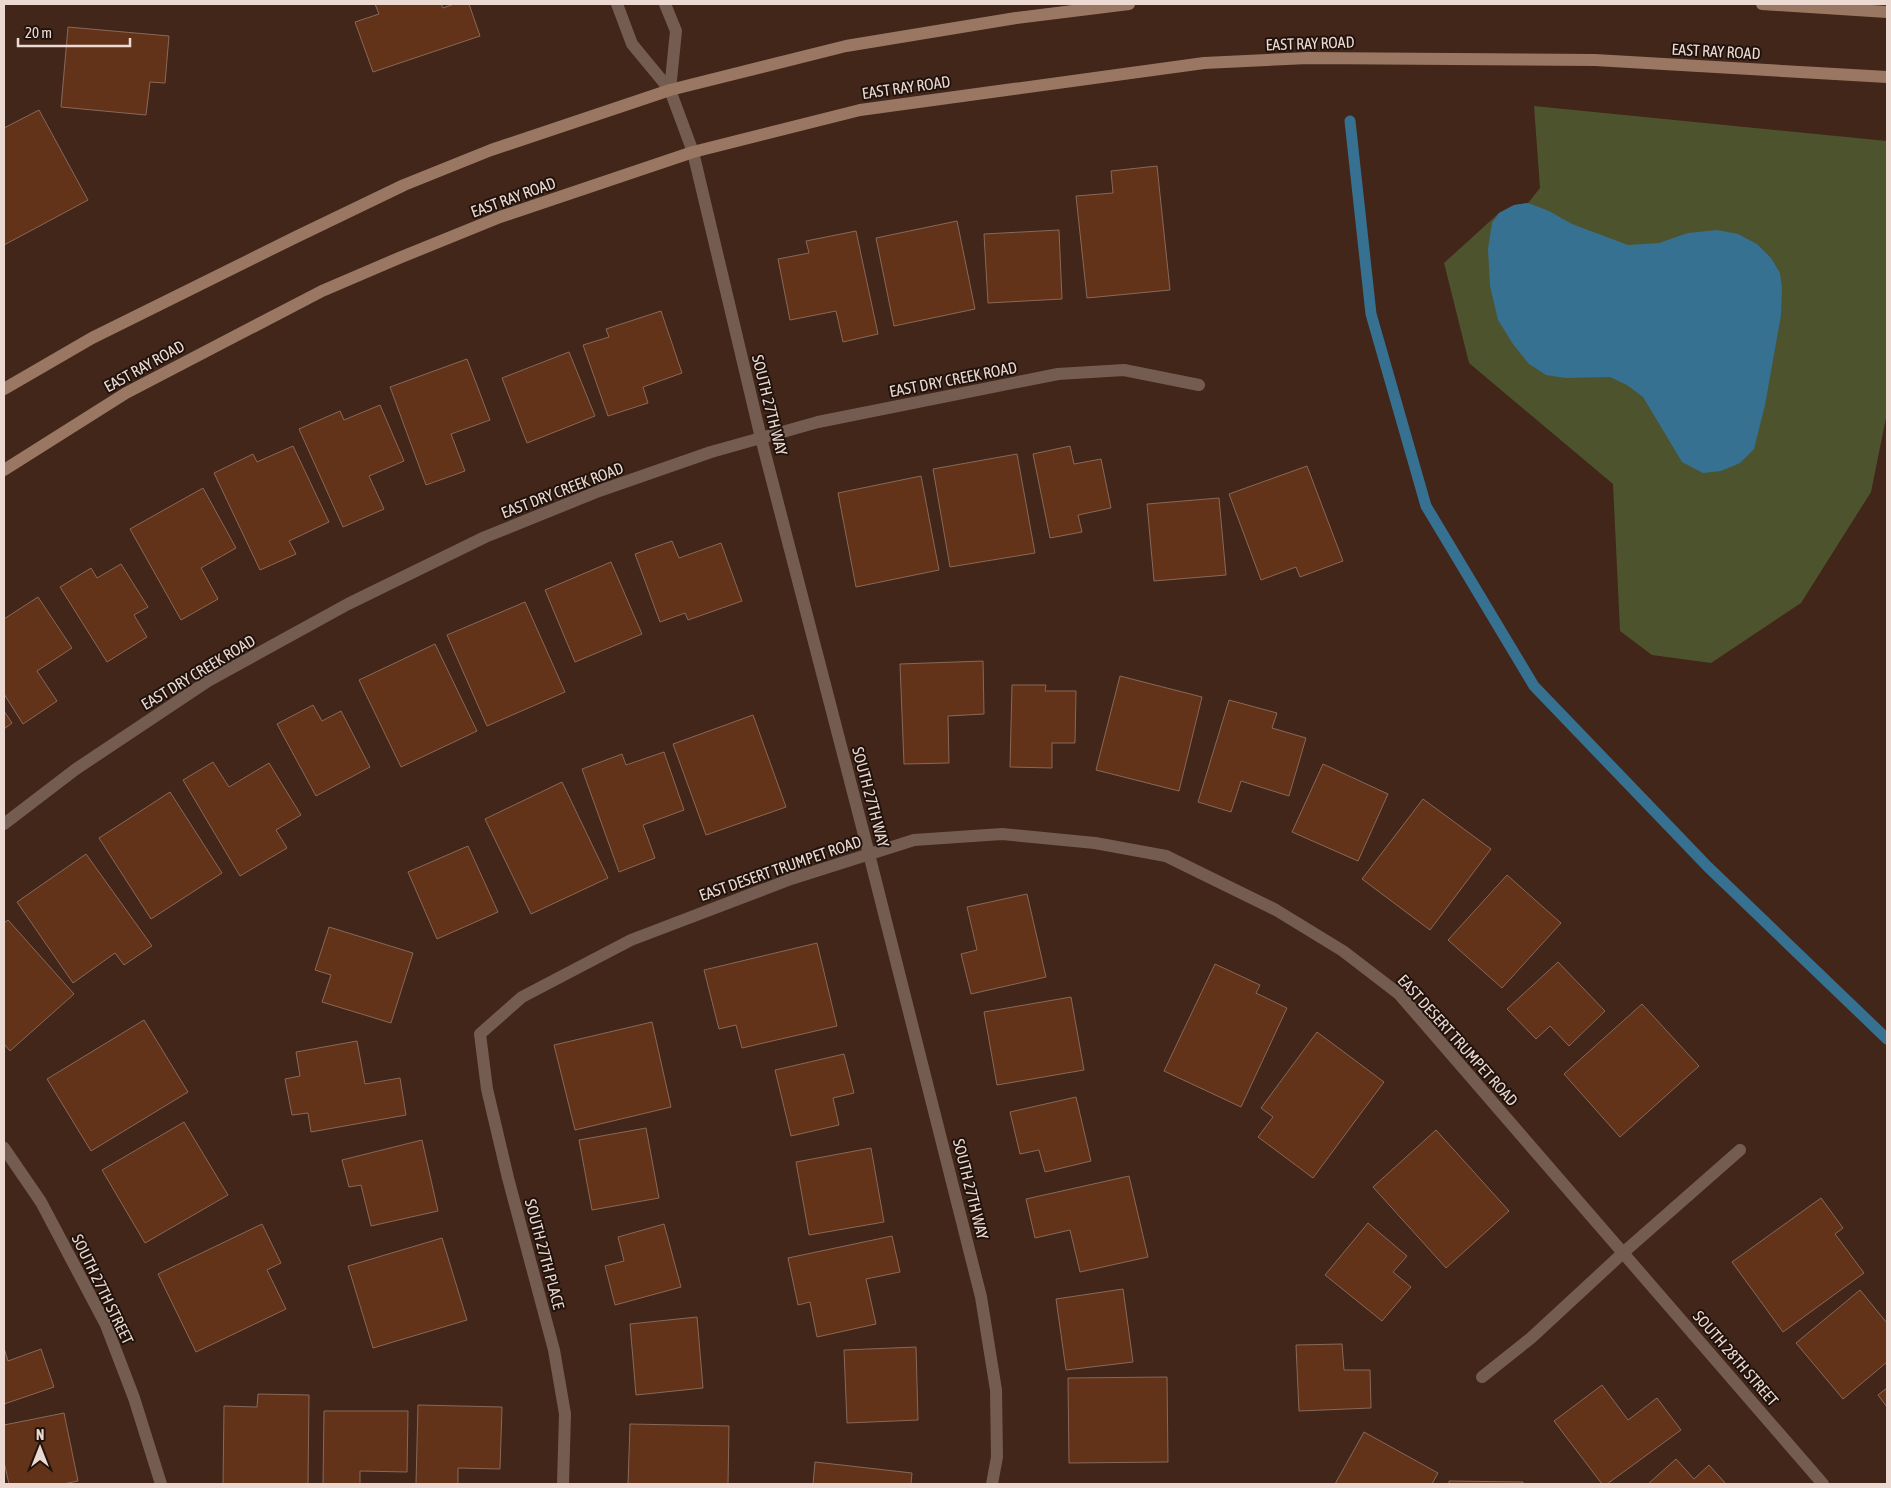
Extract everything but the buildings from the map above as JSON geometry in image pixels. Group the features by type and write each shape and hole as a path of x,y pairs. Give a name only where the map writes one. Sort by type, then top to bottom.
{"main road":[{"path":"4,389 92,338 404,185 491,150 670,90 846,46 1016,18 1129,4"},
{"path":"1762,4 1887,12"},
{"name":"EAST RAY ROAD","path":"4,470 126,393 322,291 500,217 693,152 860,110 1204,63 1308,58 1595,60 1887,77"}],"street":[{"path":"616,4 632,44 670,90"},
{"path":"665,4 676,31 670,90"},
{"name":"SOUTH 27TH WAY","path":"670,90 693,152 761,438 981,1297 996,1390 997,1457 992,1484"},
{"name":"EAST DRY CREEK ROAD","path":"4,824 76,769 208,682 348,604 485,537 581,498 711,452 818,422 1058,374 1124,370 1198,385"},
{"name":"EAST DESERT TRUMPET ROAD","path":"480,1034 522,997 631,940 791,879 914,840 1002,834 1095,843 1166,856 1276,910 1343,951 1399,994 1624,1252"},
{"name":"SOUTH 27TH PLACE","path":"480,1034 487,1089 508,1178 554,1350 565,1414 563,1484"},
{"name":"SOUTH 27TH STREET","path":"4,1148 41,1202 106,1325 134,1398 161,1484"},
{"path":"1482,1377 1531,1338 1624,1252 1740,1150"},
{"name":"SOUTH 28TH STREET","path":"1624,1252 1823,1484"}],"green space":[{"path":"1534,106 1887,141 1887,413 1871,492 1801,603 1711,663 1652,655 1620,631 1613,484 1469,363 1444,263 1499,213 1514,205 1528,203 1540,188"}],"water":[{"path":"1528,203 1549,211 1572,224 1628,245 1659,243 1688,233 1717,230 1738,234 1757,244 1771,258 1780,273 1782,288 1781,315 1765,405 1754,449 1740,463 1721,471 1703,473 1682,462 1643,397 1627,385 1610,377 1565,378 1546,375 1529,364 1513,344 1498,320 1490,286 1488,249 1492,223 1499,213 1514,205"}],"waterway":[{"path":"1350,121 1371,314 1426,506 1534,686 1708,867 1887,1039"}]}
